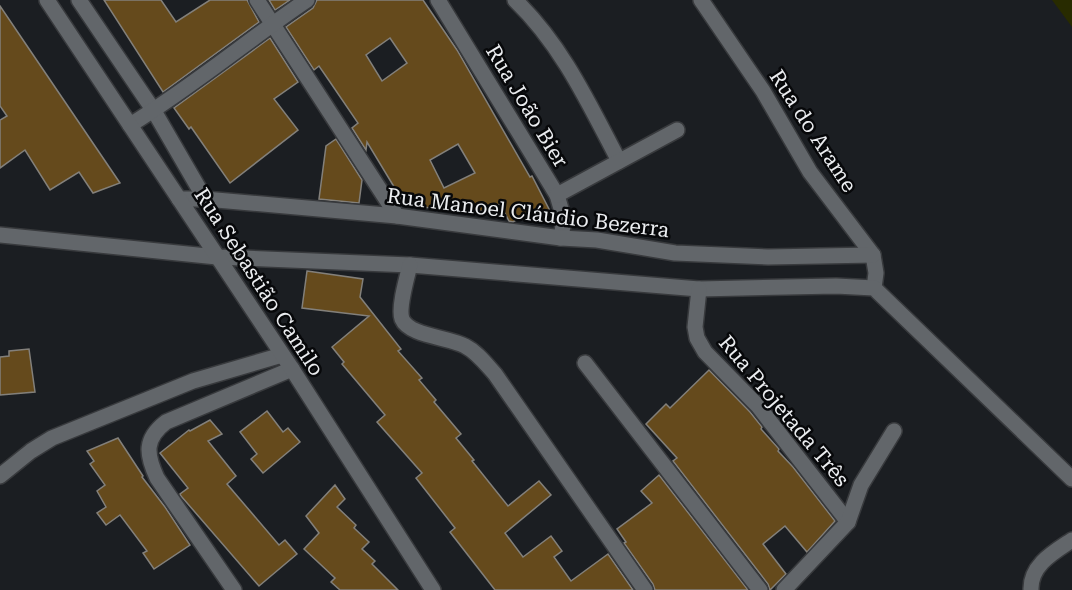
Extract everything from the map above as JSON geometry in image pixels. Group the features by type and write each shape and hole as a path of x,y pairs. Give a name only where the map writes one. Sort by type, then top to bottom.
{"street":[{"name":"Rua Sebastião Camilo","path":"47,0 218,257 433,590"},
{"name":"Rua Sebastião Camilo","path":"79,0 154,111 205,199"},
{"path":"257,0 397,216"},
{"path":"130,125 154,111 273,23 308,0"},
{"name":"Rua João Bier","path":"438,0 556,195 564,219 561,238"},
{"path":"515,0 554,45 580,84 619,161"},
{"name":"Rua do Arame","path":"701,0 763,92 810,172 873,255"},
{"path":"556,195 677,130"},
{"name":"Rua Manoel Cláudio Bezerra","path":"180,199 205,199 397,216 561,238 597,240 675,253 768,257 873,255"},
{"path":"0,235 218,257 410,265 699,289 836,286 874,288 1072,479"},
{"path":"873,255 876,273 874,288"},
{"path":"410,265 401,309 406,326 463,345 473,351 488,366 645,590"},
{"name":"Rua Projetada Três","path":"699,289 695,327 697,338 705,352 763,412 848,522"},
{"path":"0,476 52,438 193,381 282,355"},
{"path":"585,363 760,590"},
{"path":"234,590 157,478 148,452 150,440 156,429 166,422 291,369"},
{"path":"783,590 848,522 861,485 894,431"},
{"path":"1030,590 1033,574 1040,565 1072,540"}],"green space":[{"path":"1052,0 1072,0 1072,27"}],"building":[{"path":"104,0 161,0 176,22 210,0 247,0 259,22 163,92"},
{"path":"269,0 290,0 275,10"},
{"path":"317,0 423,0 457,50 530,177 532,176 550,211 535,219 531,211 513,222 509,221 500,204 476,213 405,205 367,142 366,150 352,128 358,123 319,66 314,70 286,27 313,8","holes":["390,38 407,63 382,81 366,55","458,144 475,173 444,188 430,160"]},
{"path":"0,6 120,183 93,193 79,172 50,190 25,150 0,168 0,120 7,116 0,106"},
{"path":"270,38 298,82 274,99 298,130 230,183 191,127 189,129 174,108"},
{"path":"336,139 362,180 359,203 319,199 326,146"},
{"path":"307,271 363,279 360,297 401,349 398,351 422,378 419,380 436,400 434,402 461,434 456,438 508,506 539,481 551,495 505,533 523,557 551,536 562,551 554,557 571,581 608,554 633,590 495,590 450,532 455,528 416,478 422,473 377,422 385,415 342,364 344,362 332,347 369,316 302,308"},
{"path":"29,349 35,392 0,395 0,357 9,356 9,351"},
{"path":"709,370 750,412 762,427 761,429 779,449 778,451 835,521 807,552 785,526 763,544 786,574 770,590 768,584 673,461 677,458 646,424 666,404 670,408"},
{"path":"267,411 283,432 288,428 300,442 263,473 251,459 257,454 240,432"},
{"path":"210,420 222,434 208,441 236,476 227,484 279,545 285,540 297,554 259,586 181,496 180,494 188,488 160,453 189,430"},
{"path":"118,438 142,477 190,545 154,569 143,553 147,551 120,515 106,525 97,513 106,507 97,491 105,485 90,464 94,461 87,451"},
{"path":"659,475 748,590 655,590 617,529 652,503 641,491"},
{"path":"335,485 345,499 337,507 356,525 354,528 369,542 362,549 375,561 372,564 398,590 340,590 331,582 335,578 304,549 319,533 306,516"}]}
